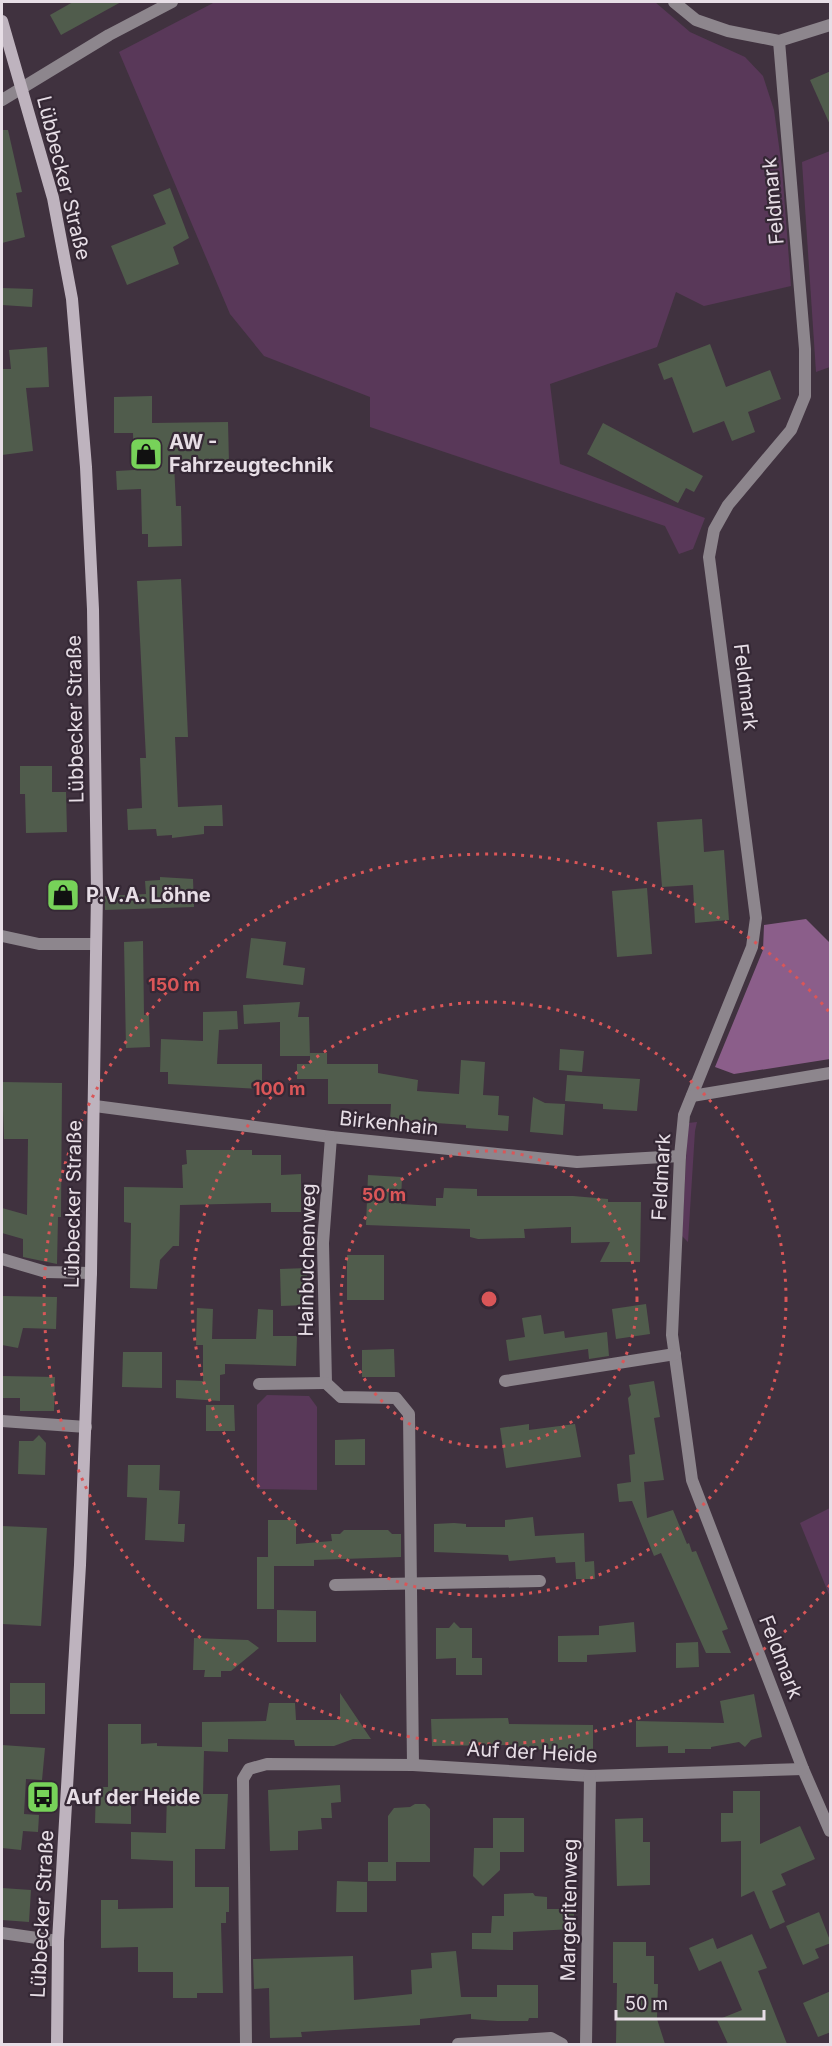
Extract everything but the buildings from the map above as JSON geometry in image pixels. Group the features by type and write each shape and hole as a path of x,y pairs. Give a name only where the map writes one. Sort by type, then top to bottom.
{"main road":[{"name":"Lübbecker Straße","path":"2,21 53,198 72,299 93,609 96,944 91,1273 86,1427 58,1941 57,2044"}],"street":[{"path":"2,99 109,34 172,2"},
{"path":"674,2 696,20 728,31 779,41 831,25"},
{"name":"Feldmark","path":"779,41 805,349 805,396 791,430 728,505 714,530 709,556 756,918 752,947 684,1115 672,1335 692,1480 803,1769 831,1831"},
{"path":"2,936 39,944 96,944"},
{"path":"692,1096 831,1073"},
{"name":"Birkenhain","path":"95,1106 331,1137 577,1162 680,1156"},
{"name":"Hainbuchenweg","path":"326,1383 323,1243 331,1137"},
{"path":"2,1259 46,1272 91,1273"},
{"path":"505,1380 675,1354"},
{"path":"259,1384 326,1383 341,1397 396,1398 409,1414 413,1765"},
{"path":"2,1421 86,1427"},
{"path":"335,1585 410,1581 540,1581"},
{"name":"Auf der Heide","path":"246,2044 243,1779 249,1769 267,1764 413,1765 590,1776 803,1769"},
{"name":"Margeritenweg","path":"586,2044 590,1776"},
{"path":"2,1933 58,1941"},
{"path":"458,2044 551,2038 562,2044"}],"shaded area":[{"path":"215,2 655,2 690,32 745,57 763,76 774,110 782,168 791,286 704,306 676,292 657,347 550,384 560,464 705,518 693,549 679,554 665,526 370,427 370,397 264,356 230,314 119,52"},
{"path":"830,151 830,367 816,372 802,162"},
{"path":"806,919 830,943 830,1059 734,1074 715,1067 763,950 764,925"},
{"path":"697,1122 688,1242 682,1236 688,1123"},
{"path":"267,1395 309,1396 317,1407 317,1490 257,1489 257,1405"},
{"path":"830,1508 830,1597 800,1523"}],"place":[{"name":"AW - Fahrzeugtechnik","path":"146,454"},
{"name":"P.V.A. Löhne","path":"63,895"},
{"name":"Auf der Heide","path":"43,1797"}]}
